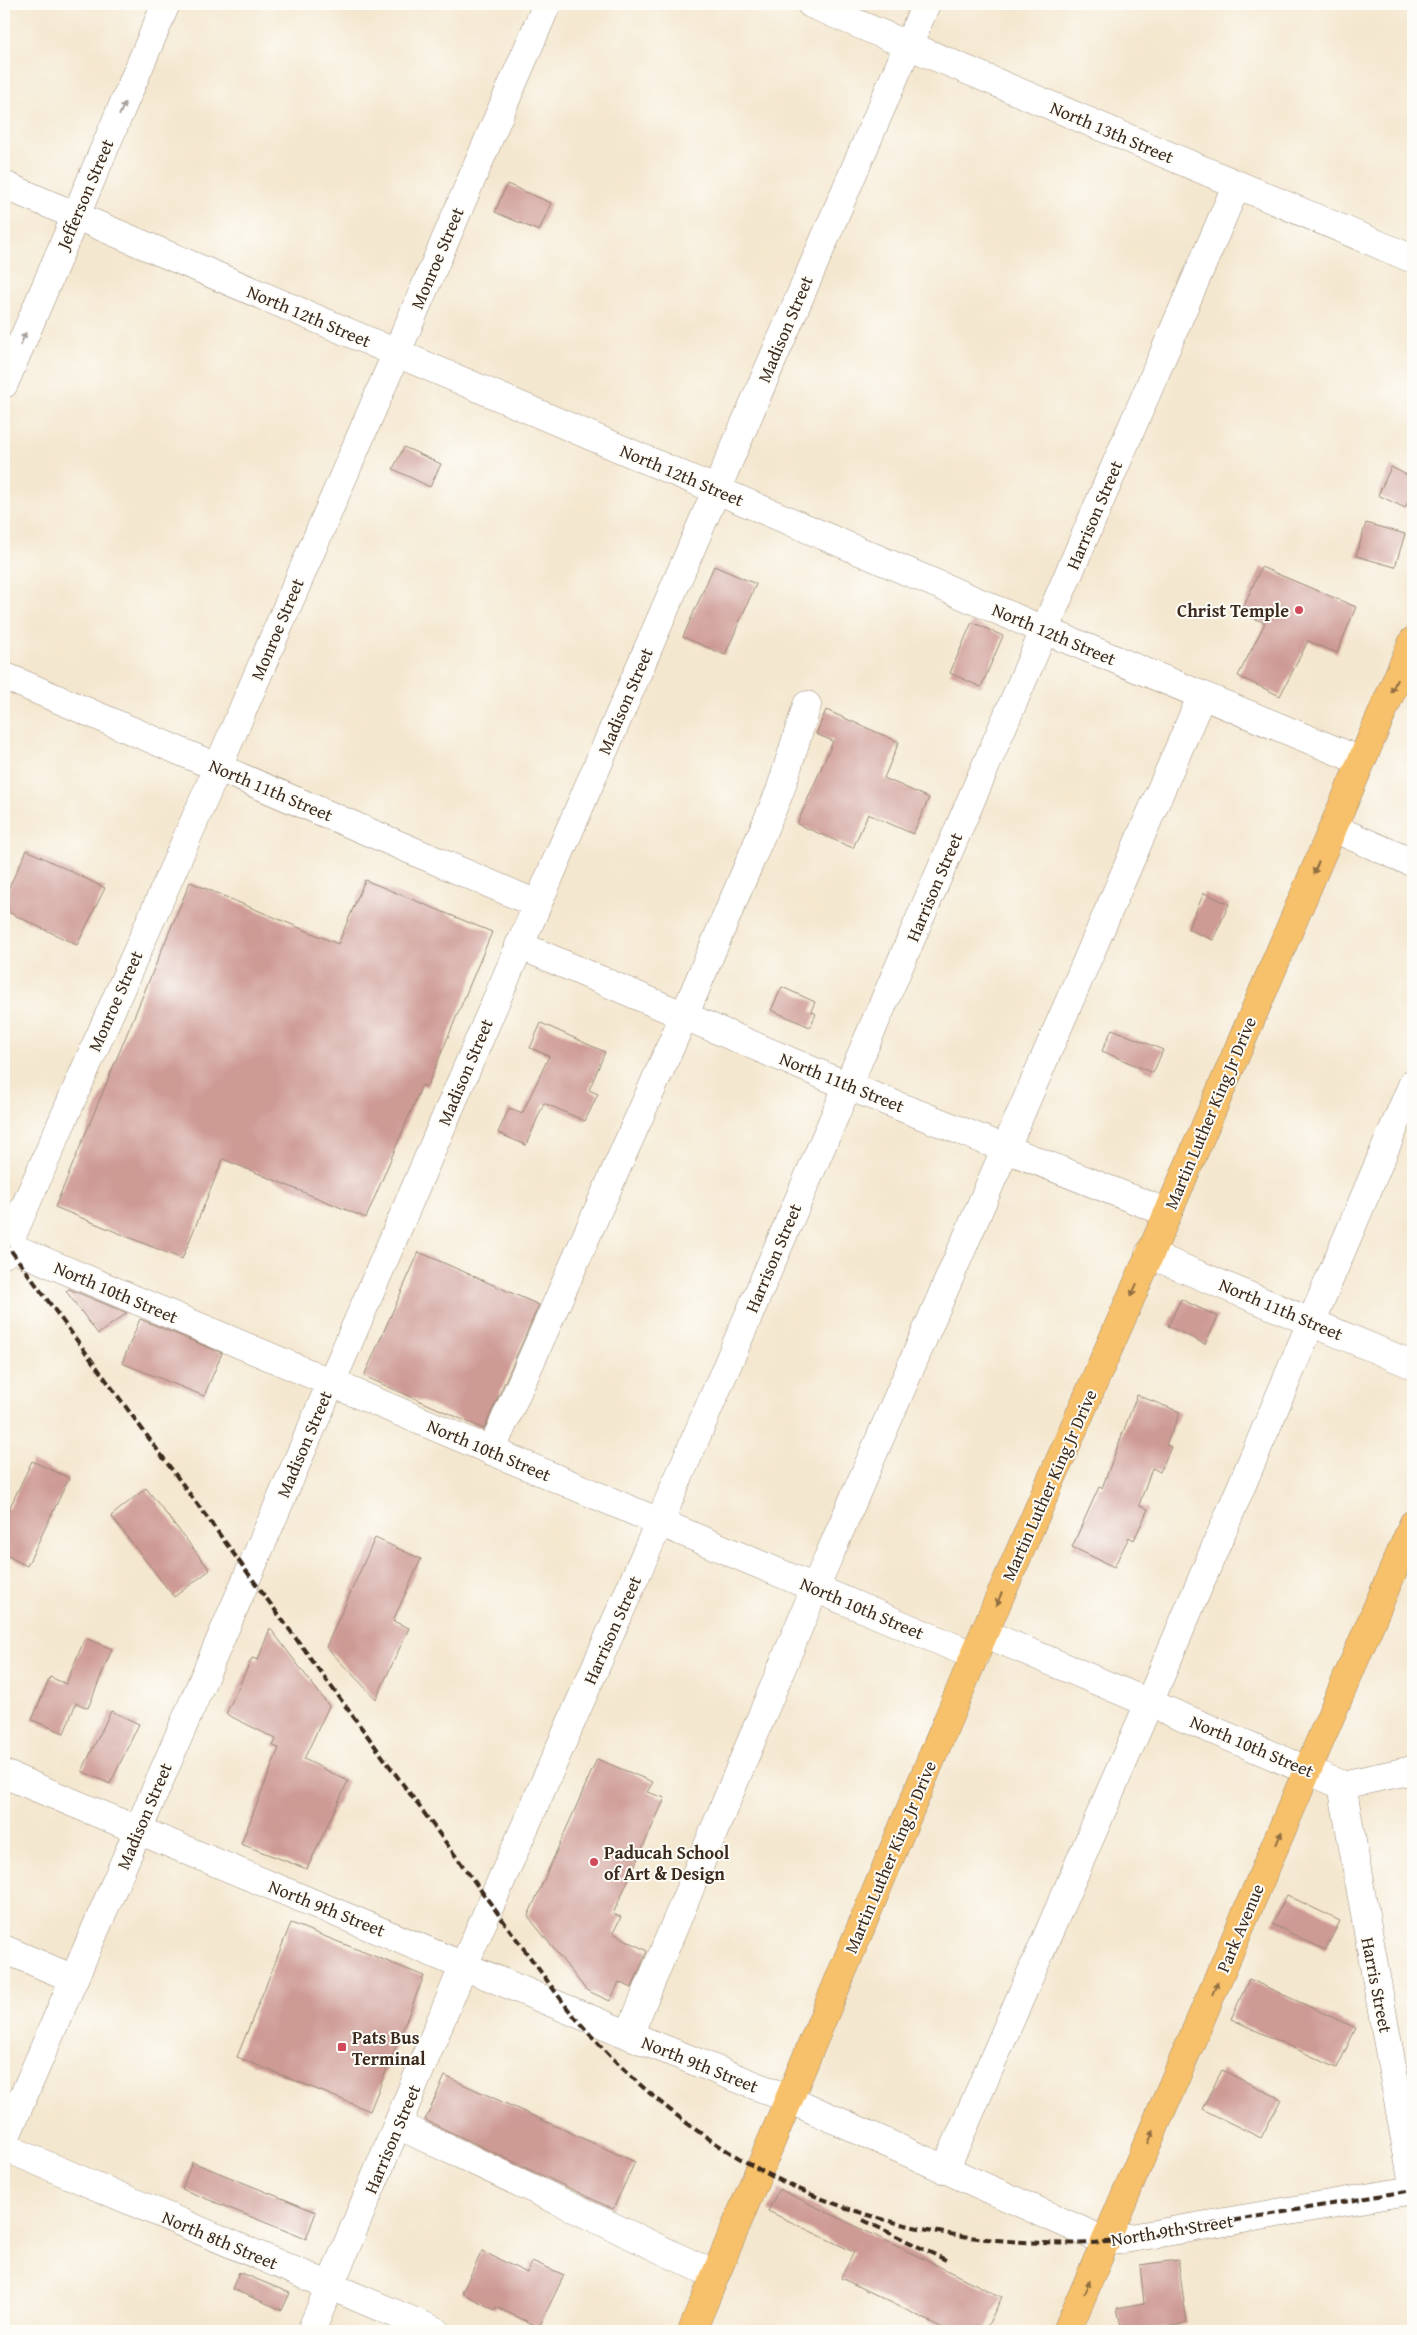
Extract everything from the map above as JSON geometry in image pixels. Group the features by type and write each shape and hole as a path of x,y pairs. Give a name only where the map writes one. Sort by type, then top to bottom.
{"main road":[{"name":"Martin Luther King Jr Drive","path":"692,2331 979,1644 1168,1213 1413,641"},
{"name":"Park Avenue","path":"1067,2331 1107,2242 1413,1524"}],"street":[{"name":"Jefferson Street","path":"4,384 166,4"},
{"name":"Monroe Street","path":"5,1248 218,767 547,4"},
{"name":"North 13th Street","path":"811,4 1236,186 1413,259"},
{"name":"Madison Street","path":"4,2141 926,4"},
{"name":"North 12th Street","path":"4,185 1044,630 1361,761"},
{"name":"Harrison Street","path":"311,2331 464,1965 660,1523 1236,186"},
{"name":"North 11th Street","path":"4,676 537,904"},
{"path":"629,2035 815,1588 1202,695"},
{"path":"491,1451 684,1016 780,791 808,704"},
{"path":"1333,828 1413,863"},
{"name":"North 11th Street","path":"520,945 848,1086 1168,1213"},
{"path":"945,2170 1149,1702 1413,1083"},
{"name":"North 10th Street","path":"5,1248 331,1383 815,1588 1149,1702 1342,1785"},
{"name":"North 11th Street","path":"1149,1254 1413,1365"},
{"path":"1342,1785 1413,1770"},
{"name":"North 9th Street","path":"4,1774 629,2035 789,2099 1107,2242 1413,2190"},
{"name":"Harris Street","path":"1342,1785 1413,2185"},
{"path":"4,1949 74,1979"},
{"path":"398,2125 715,2275"},
{"name":"North 8th Street","path":"4,2147 436,2331"}],"building":[{"path":"507,184 551,203 539,231 495,212"},
{"path":"404,447 441,464 430,487 393,469"},
{"path":"1391,467 1413,478 1413,490 1405,508 1378,495"},
{"path":"1366,523 1405,534 1395,567 1356,556"},
{"path":"714,566 756,584 725,655 683,637"},
{"name":"Christ Temple","path":"1261,567 1356,607 1337,653 1308,641 1280,696 1238,676 1265,623 1241,613"},
{"path":"972,622 1003,636 981,687 950,673"},
{"path":"826,710 899,742 884,778 929,798 913,834 868,814 853,848 797,824 833,741 816,734"},
{"path":"27,850 105,888 77,945 4,910 4,897"},
{"path":"365,880 492,932 427,1087 422,1085 366,1218 223,1159 182,1259 55,1207 190,882 338,944"},
{"path":"1204,893 1229,904 1213,940 1188,929"},
{"path":"782,987 815,1002 811,1011 816,1014 810,1027 771,1010"},
{"path":"541,1023 605,1052 589,1090 598,1094 585,1121 544,1103 526,1145 498,1133 509,1108 522,1114 549,1056 530,1048"},
{"path":"1112,1029 1163,1050 1153,1073 1102,1051"},
{"path":"419,1252 539,1305 484,1429 364,1376"},
{"path":"69,1289 127,1313 98,1334 66,1291"},
{"path":"1181,1299 1218,1317 1205,1344 1168,1326"},
{"path":"140,1319 222,1353 204,1396 122,1363"},
{"path":"1137,1395 1180,1412 1166,1445 1171,1447 1160,1472 1152,1468 1139,1505 1148,1509 1134,1540 1129,1537 1114,1567 1072,1547 1099,1487 1102,1488"},
{"path":"32,1461 69,1478 27,1566 4,1554 4,1506 9,1509"},
{"path":"146,1488 210,1570 174,1597 111,1516"},
{"path":"375,1538 421,1559 393,1621 409,1628 376,1699 326,1647"},
{"path":"270,1628 329,1706 304,1759 348,1781 307,1869 241,1844 279,1748 273,1746 276,1739 226,1714 252,1658 258,1660"},
{"path":"85,1638 112,1649 88,1708 76,1703 64,1733 32,1720 50,1677 66,1684"},
{"path":"111,1711 139,1724 110,1784 82,1771"},
{"name":"Paducah School of Art & Design","path":"597,1759 653,1782 647,1792 665,1798 613,1914 621,1917 613,1933 647,1951 632,1988 619,1982 610,2001 586,1990 528,1916"},
{"path":"1287,1895 1340,1921 1325,1950 1272,1924"},
{"path":"291,1923 424,1976 370,2111 237,2057"},
{"path":"1249,1979 1356,2028 1337,2068 1231,2019"},
{"path":"1222,2070 1281,2099 1261,2138 1202,2109"},
{"path":"445,2076 635,2162 613,2209 425,2120"},
{"path":"192,2162 316,2212 306,2239 182,2189"},
{"path":"779,2189 1002,2297 985,2331 949,2331 841,2278 854,2252 768,2211"},
{"path":"482,2251 527,2273 532,2261 564,2275 539,2327 496,2307 495,2310 462,2293"},
{"path":"1178,2260 1187,2323 1144,2331 1122,2331 1117,2308 1144,2303 1140,2265"},
{"path":"239,2272 290,2293 282,2310 232,2289"}],"railway":[{"path":"4,1241 568,2009 611,2057 657,2100 706,2137 758,2169 813,2195 871,2216 932,2231 996,2240 1038,2243 1120,2241 1413,2190"},
{"path":"863,2220 946,2260"}],"place":[{"name":"Christ Temple","path":"1299,610"},
{"name":"Paducah School of Art & Design","path":"594,1862"},
{"name":"Pats Bus Terminal","path":"342,2047"}]}
